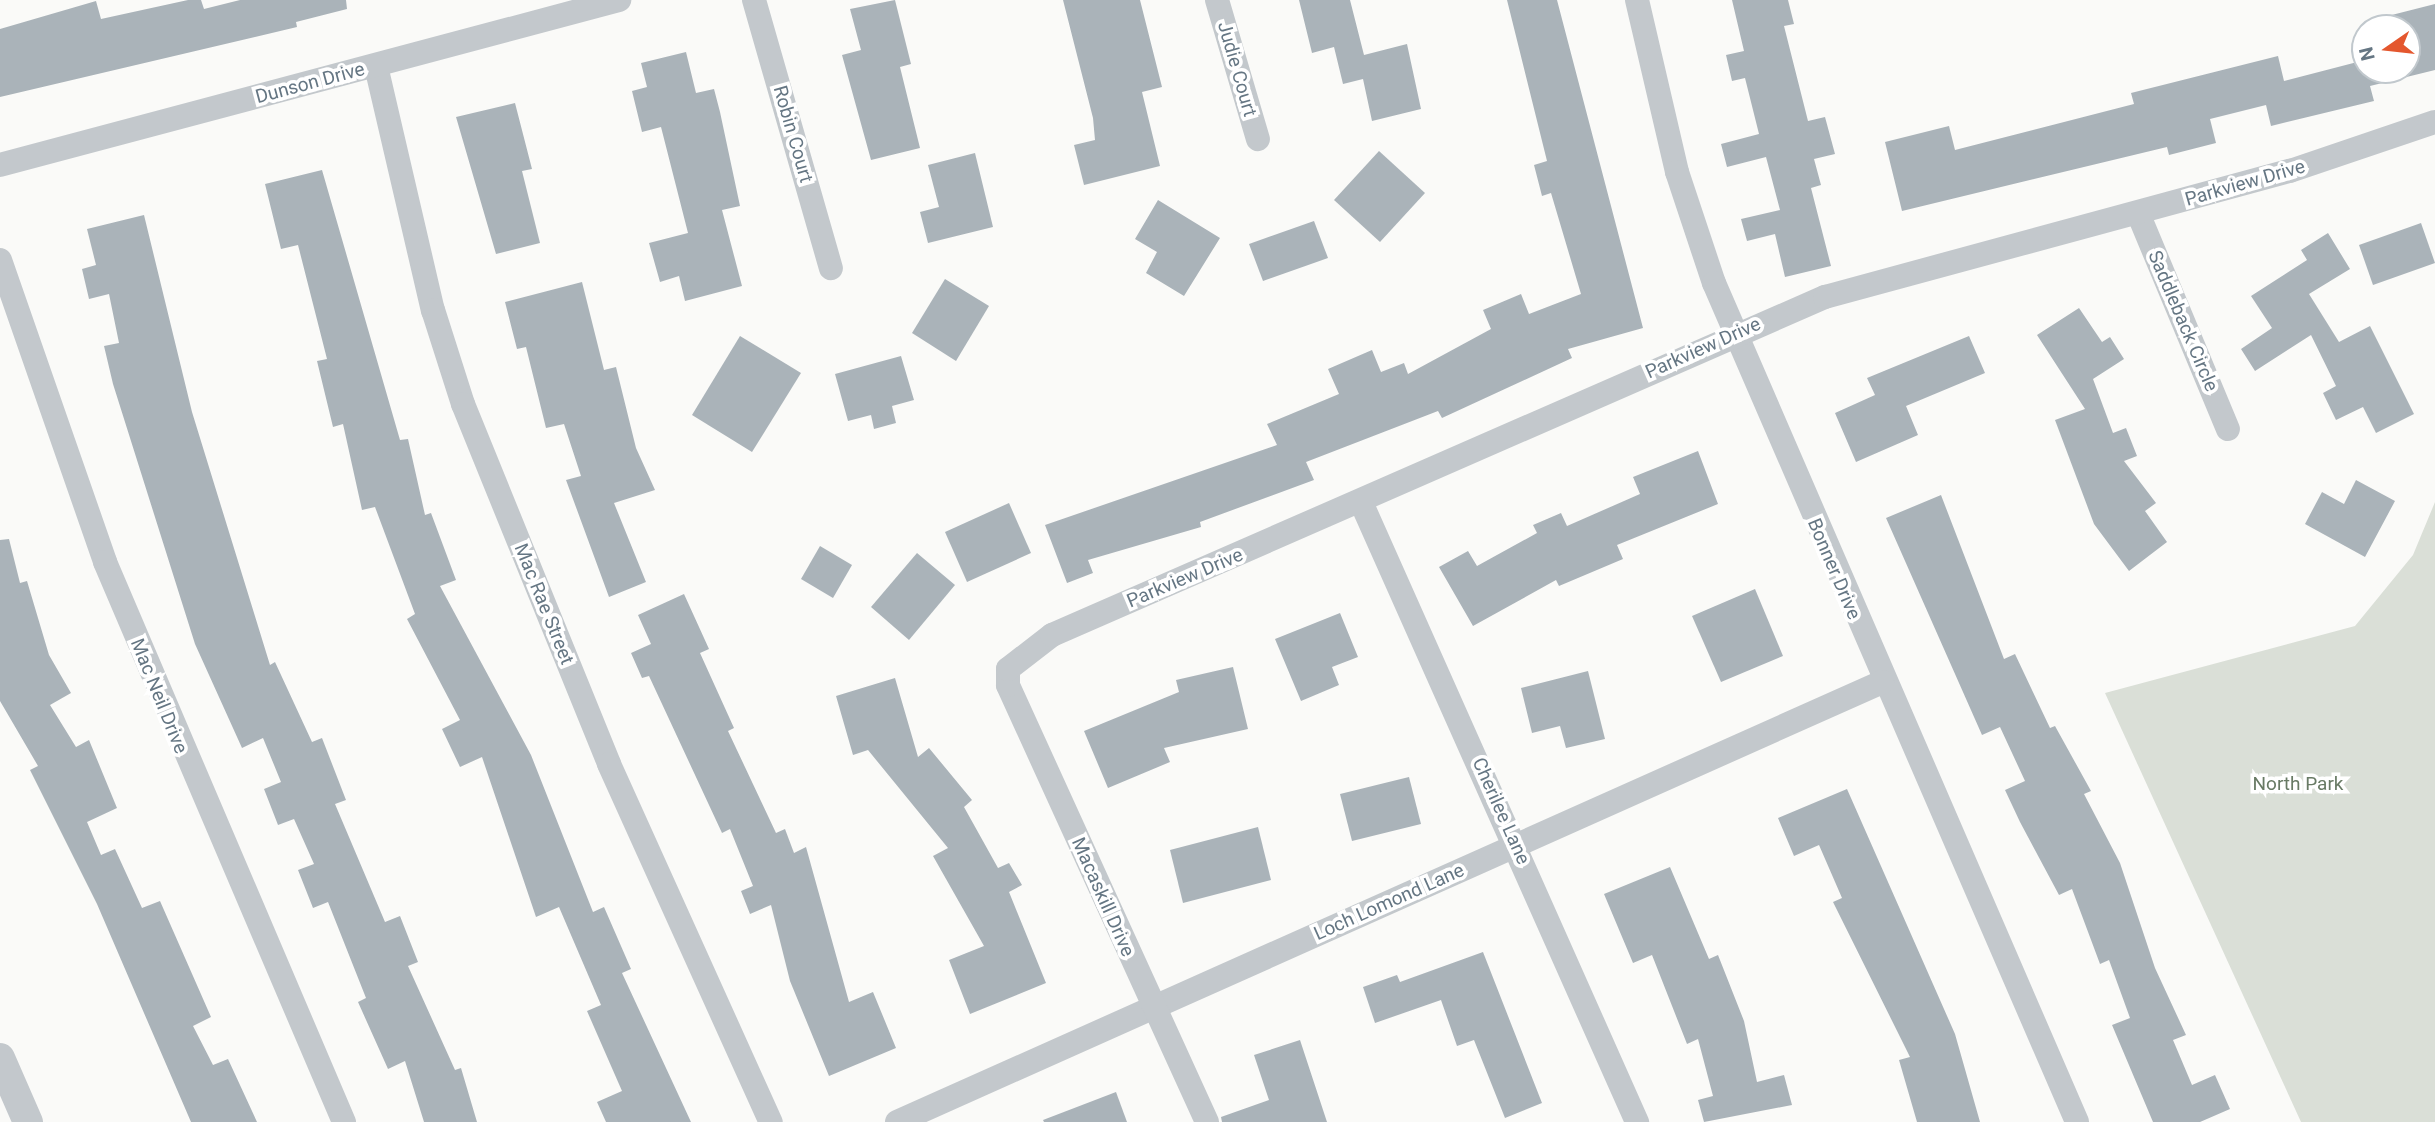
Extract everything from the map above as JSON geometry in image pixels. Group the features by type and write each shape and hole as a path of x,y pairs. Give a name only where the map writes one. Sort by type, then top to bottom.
{"street":[{"name":"Dunson Drive","path":"0,165 619,0"},
{"name":"Robin Court","path":"754,0 831,268"},
{"name":"Judie Court","path":"1217,0 1258,139"},
{"name":"Bonner Drive","path":"1637,0 1677,172 1735,333 1882,682 2077,1122"},
{"name":"Mac Rae Street","path":"376,66 433,310 463,404 609,764 771,1122"},
{"name":"Parkview Drive","path":"1008,669 1052,635 1361,502 1735,333 1825,297 2138,213 2435,122"},
{"name":"Saddleback Circle","path":"2138,213 2228,429"},
{"name":"Mac Neil Drive","path":"0,260 105,562 344,1122"},
{"name":"Cherilee Lane","path":"1361,502 1516,845 1637,1122"},
{"name":"Macaskill Drive","path":"1008,669 1008,685 1207,1122"},
{"name":"Loch Lomond Lane","path":"897,1122 1882,682"},
{"path":"0,1058 28,1122"}],"green space":[{"name":"North Park","path":"2435,502 2435,1122 2301,1122 2105,693 2355,626 2413,555"}],"building":[{"path":"188,0 201,0 204,9 240,0 346,0 347,9 296,22 297,27 0,97 0,29 96,1 101,19"},
{"path":"895,0 911,64 900,67 920,148 871,160 842,55 861,50 850,9"},
{"path":"1063,0 1140,0 1162,87 1142,92 1160,166 1084,185 1074,145 1095,140 1093,118"},
{"path":"1299,0 1350,0 1364,55 1407,44 1421,109 1372,121 1363,79 1343,84 1334,47 1312,53"},
{"path":"1507,0 1557,0 1643,328 1568,349 1572,358 1442,418 1438,411 1306,462 1314,480 1200,522 1201,527 1088,560 1093,573 1067,583 1045,525 1277,445 1267,424 1339,394 1328,369 1372,350 1381,372 1404,363 1408,374 1491,329 1483,310 1521,294 1529,314 1581,294 1551,193 1542,196 1534,165 1547,161"},
{"path":"1732,0 1788,0 1794,24 1784,26 1808,121 1825,117 1835,154 1814,159 1821,185 1811,188 1831,266 1785,277 1775,234 1747,241 1741,219 1780,210 1766,157 1727,167 1721,144 1759,134 1745,78 1732,81 1726,55 1744,51"},
{"path":"2435,4 2435,70 2421,73 2421,14 2396,14"},
{"path":"686,52 696,93 714,89 720,112 740,206 722,210 742,286 685,301 679,276 660,282 649,243 688,233 661,127 642,132 632,91 647,87 641,63"},
{"path":"2278,56 2284,81 2351,64 2351,84 2378,84 2370,86 2374,101 2271,126 2266,105 2210,119 2216,143 2169,155 2167,147 1902,211 1885,142 1949,126 1955,150 2134,104 2131,93"},
{"path":"515,103 532,169 522,171 540,243 496,254 456,117"},
{"path":"1379,151 1425,193 1380,242 1334,200"},
{"path":"975,153 993,227 928,243 920,212 939,207 928,165"},
{"path":"322,170 400,440 408,439 425,515 431,513 456,580 440,586 531,755 593,912 604,907 631,969 622,973 691,1122 606,1122 597,1102 622,1091 587,1011 601,1005 559,907 536,917 482,757 460,767 442,729 460,720 407,619 415,614 375,507 362,510 343,424 333,427 317,361 327,359 298,245 281,249 265,184"},
{"path":"1158,200 1220,238 1184,296 1146,273 1157,252 1135,239"},
{"path":"144,215 192,412 270,665 275,662 312,742 322,738 346,800 335,804 385,922 400,916 418,962 408,966 455,1070 461,1068 477,1122 424,1122 405,1061 388,1069 358,1002 366,998 328,902 313,908 298,870 314,864 294,819 278,825 264,789 281,782 263,738 242,748 195,644 113,384 104,346 119,343 109,294 89,299 82,269 96,265 87,229"},
{"path":"1314,221 1328,258 1263,281 1249,244"},
{"path":"2421,223 2435,263 2373,285 2359,245"},
{"path":"2328,233 2350,269 2309,294 2339,342 2370,326 2414,414 2376,433 2363,407 2336,420 2323,393 2336,386 2311,335 2255,371 2241,349 2272,328 2251,296 2307,260 2301,250"},
{"path":"945,279 989,306 956,361 912,333"},
{"path":"582,282 604,370 616,367 636,448 655,490 614,503 646,582 609,597 566,480 581,476 564,424 546,428 526,347 517,349 505,302"},
{"path":"2079,308 2102,342 2110,337 2124,359 2093,379 2113,433 2126,428 2137,456 2124,461 2156,503 2145,511 2167,542 2129,571 2094,524 2055,420 2085,409 2037,335"},
{"path":"740,336 801,373 752,452 692,415"},
{"path":"1969,336 1985,373 1906,406 1918,435 1856,462 1835,413 1875,395 1867,378"},
{"path":"901,356 914,400 892,406 896,423 874,429 871,415 848,421 835,374"},
{"path":"1698,451 1718,504 1617,545 1623,559 1559,586 1556,580 1473,626 1439,567 1468,551 1477,566 1537,533 1533,525 1561,513 1567,526 1640,494 1633,477"},
{"path":"2356,480 2395,501 2365,557 2305,524 2322,492 2344,504"},
{"path":"1941,495 2004,659 2015,654 2050,728 2055,726 2091,791 2084,794 2120,863 2155,968 2186,1035 2173,1040 2192,1085 2215,1075 2230,1109 2200,1122 2153,1122 2112,1025 2130,1018 2109,960 2100,964 2072,889 2059,895 2020,822 2005,790 2025,781 2000,727 1982,735 1886,518"},
{"path":"1009,503 1031,553 967,582 945,532"},
{"path":"9,539 20,583 27,581 49,655 71,693 50,705 76,747 89,740 117,808 87,822 101,855 115,849 142,908 160,901 211,1017 193,1026 213,1065 228,1059 257,1122 191,1122 97,904 30,770 38,766 0,701 0,540"},
{"path":"820,546 852,565 833,598 801,579"},
{"path":"917,553 955,585 909,640 871,607"},
{"path":"1755,589 1783,656 1721,682 1692,616"},
{"path":"684,594 709,649 700,653 734,728 728,731 776,833 785,829 794,853 806,847 849,1002 873,992 896,1048 829,1076 790,981 771,905 750,914 741,891 753,886 730,829 722,833 649,676 642,678 631,653 651,644 638,615"},
{"path":"1340,613 1358,657 1332,667 1339,685 1301,701 1275,639"},
{"path":"1233,667 1248,729 1164,748 1170,762 1108,788 1084,731 1179,692 1176,680"},
{"path":"1588,671 1605,739 1566,748 1560,726 1532,733 1521,688"},
{"path":"895,678 918,757 929,748 972,800 964,807 998,868 1009,863 1022,885 1009,892 1046,983 970,1014 949,960 984,946 933,856 948,848 868,750 853,755 836,696"},
{"path":"1409,777 1421,824 1352,841 1340,794"},
{"path":"1847,789 1955,1034 1980,1122 1917,1122 1899,1060 1910,1057 1833,902 1842,898 1819,845 1794,856 1778,818"},
{"path":"1258,827 1271,880 1183,903 1170,850"},
{"path":"1670,867 1709,959 1718,955 1744,1021 1757,1082 1784,1075 1792,1105 1704,1122 1698,1100 1713,1096 1698,1039 1687,1044 1652,955 1633,963 1604,894"},
{"path":"1483,952 1542,1103 1505,1118 1474,1040 1457,1046 1441,1000 1375,1023 1363,987 1397,975 1400,982"},
{"path":"1300,1040 1327,1122 1222,1122 1221,1117 1269,1100 1254,1055"},
{"path":"1116,1092 1127,1122 1043,1120"}]}
